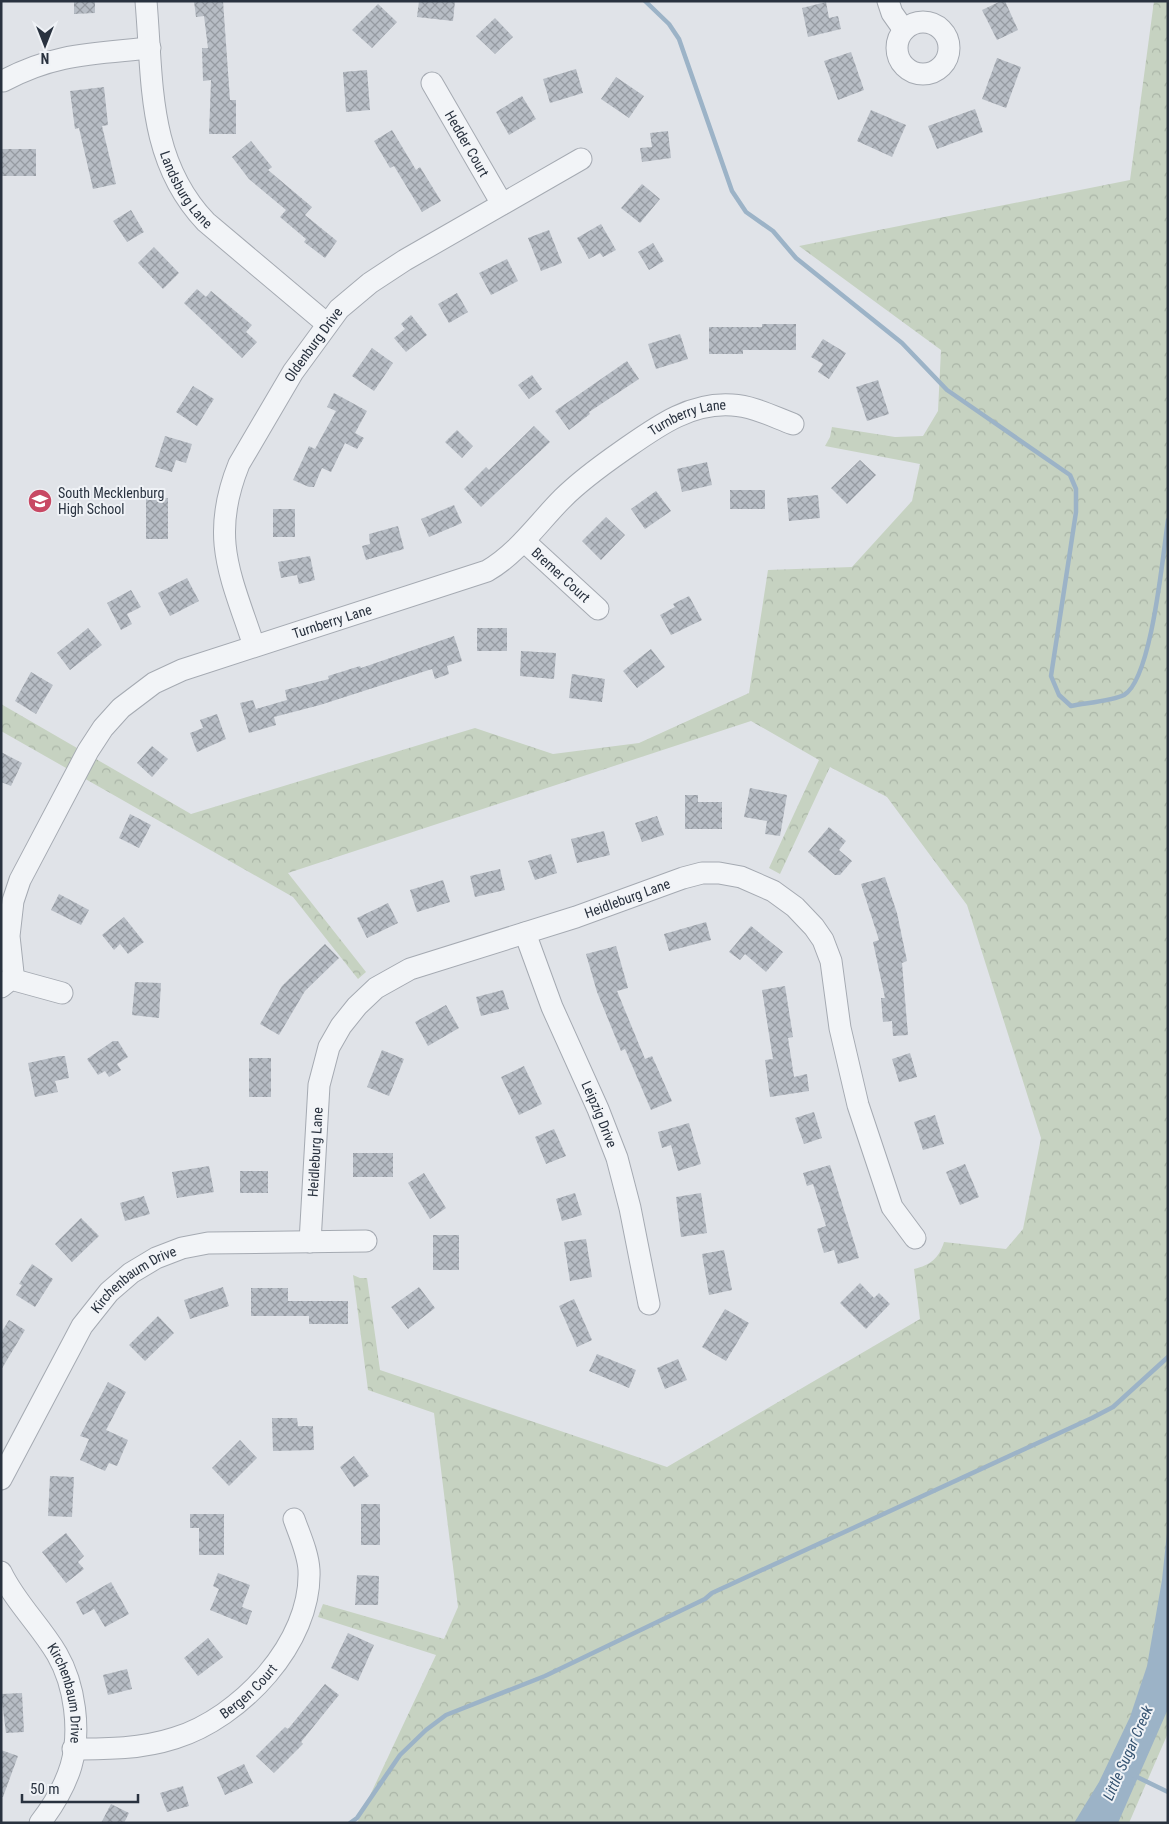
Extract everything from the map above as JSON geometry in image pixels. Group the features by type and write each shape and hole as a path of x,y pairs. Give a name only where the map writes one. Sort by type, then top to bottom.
{"street":[{"name":"Landsburg Lane","path":"146,1 162,152 176,185 189,205 206,222 327,324"},
{"path":"888,1 892,13 904,30"},
{"path":"3,81 34,66 67,56 150,48"},
{"name":"Hedder Court","path":"432,83 502,204"},
{"name":"Oldenburg Drive","path":"254,646 226,558 223,534 224,510 239,464 293,372 338,309 370,283 580,159"},
{"name":"Turnberry Lane","path":"6,983 13,973 9,936 10,912 18,887 88,751 103,728 121,708 154,683 182,670 254,646 466,580 497,565 524,541 563,498 594,471 661,424 682,413 705,407 729,405 758,411 793,424"},
{"name":"Bremer Court","path":"524,541 598,609"},
{"name":"Heidleburg Lane","path":"310,1242 319,1084 325,1058 341,1026 357,1006 376,988 398,975 702,874 719,873 748,879 773,891 795,907 814,927 832,961 840,1028 858,1105 892,1207 915,1238"},
{"name":"Leipzig Drive","path":"526,933 552,1007 598,1109 616,1158 630,1208 649,1304"},
{"path":"6,983 62,993"},
{"name":"Kirchenbaum Drive","path":"1,1479 82,1326 109,1292 131,1273 156,1258 182,1248 208,1243 366,1242"},
{"name":"Bergen Court","path":"73,1749 115,1749 146,1746 175,1738 222,1716 259,1684 283,1653 295,1630 306,1598 309,1569 294,1519"},
{"name":"Kirchenbaum Drive","path":"1,1572 12,1591 57,1654 67,1678 73,1702 75,1726 72,1765 62,1788 40,1823"}],"green space":[{"path":"1154,1 1168,1 1168,1733 1129,1823 357,1823 436,1655 318,1617 323,1604 444,1639 458,1607 434,1413 368,1390 353,1275 367,1278 380,1370 667,1467 920,1319 914,1269 934,1260 944,1242 1006,1249 1023,1229 1041,1138 967,905 887,797 830,767 780,874 769,868 819,760 751,721 288,873 366,972 358,979 293,897 1,731 1,704 191,814 475,728 553,754 639,743 749,693 768,570 852,567 912,501 920,464 825,446 830,437 832,427 895,437 923,436 938,411 941,350 799,246 1130,180"}],"water":[{"name":"Little Sugar Creek","path":"1168,1523 1168,1709 1118,1823 1074,1823 1099,1782 1130,1717 1147,1666 1162,1580"}],"building":[{"path":"74,1 95,1 95,13 74,14"},
{"path":"194,1 223,1 230,100 236,100 236,134 209,134 211,80 203,81 202,48 208,48 204,16 196,17"},
{"path":"419,1 455,1 453,21 417,17"},
{"path":"1005,1 1018,30 997,40 982,10"},
{"path":"826,2 829,18 838,16 841,29 808,37 802,8"},
{"path":"378,4 397,22 372,48 352,30"},
{"path":"495,18 513,37 495,54 476,36"},
{"path":"851,52 864,90 838,100 824,61"},
{"path":"997,58 1021,67 1006,108 982,99"},
{"path":"576,69 583,93 550,103 543,79"},
{"path":"367,70 370,110 346,112 343,72"},
{"path":"616,77 644,96 629,118 601,99"},
{"path":"104,87 108,125 102,126 116,184 93,189 79,128 75,129 70,91"},
{"path":"522,96 536,119 509,135 496,112"},
{"path":"975,109 983,132 937,149 928,126"},
{"path":"871,110 906,125 892,157 857,141"},
{"path":"392,130 416,170 420,167 441,201 422,212 394,166 390,168 374,141"},
{"path":"668,131 671,158 642,162 640,148 652,147 650,133"},
{"path":"251,141 272,167 268,170 312,207 305,215 337,241 325,258 304,242 306,239 280,217 286,210 249,179 232,157"},
{"path":"1,149 36,149 36,176 1,176"},
{"path":"642,184 660,199 640,223 621,208"},
{"path":"131,210 144,232 127,242 113,221"},
{"path":"601,224 616,250 603,257 600,253 589,259 577,238"},
{"path":"549,230 562,263 541,271 528,238"},
{"path":"653,243 664,261 649,270 638,252"},
{"path":"154,247 179,273 163,289 138,263"},
{"path":"507,259 518,281 491,295 479,273"},
{"path":"197,289 206,297 211,291 252,325 246,332 257,342 242,358 184,303"},
{"path":"457,293 468,312 449,323 438,304"},
{"path":"411,315 427,335 406,352 394,338 405,329 401,324"},
{"path":"762,324 796,324 796,350 743,350 743,354 709,354 709,327 762,327"},
{"path":"680,334 688,359 656,369 648,344"},
{"path":"823,339 846,353 829,379 818,372 823,364 811,357"},
{"path":"372,348 393,363 374,391 352,376"},
{"path":"627,361 639,379 589,412 590,414 569,430 555,411"},
{"path":"532,375 542,389 529,399 518,385"},
{"path":"878,380 889,414 867,421 856,387"},
{"path":"193,386 214,399 197,426 176,412"},
{"path":"334,393 367,411 355,433 364,438 357,449 345,443 331,472 322,468 314,487 309,487 293,480 309,446 315,449 336,411 327,407"},
{"path":"534,426 550,442 481,507 464,489 486,467 489,470"},
{"path":"457,430 473,446 462,458 445,442"},
{"path":"165,436 192,444 186,463 176,460 172,472 155,467"},
{"path":"860,460 876,475 847,504 831,488"},
{"path":"707,462 712,485 682,492 677,469"},
{"path":"730,490 765,490 765,509 730,509"},
{"path":"656,491 671,511 645,529 631,509"},
{"path":"818,495 820,518 789,521 787,498"},
{"path":"146,498 168,498 168,539 146,539"},
{"path":"454,505 462,523 429,537 421,519"},
{"path":"273,509 295,509 295,537 273,537"},
{"path":"606,517 625,535 601,560 582,541"},
{"path":"398,526 404,549 366,560 362,546 370,544 369,534"},
{"path":"310,556 315,580 299,584 297,575 281,578 278,562"},
{"path":"187,578 199,601 170,616 158,593"},
{"path":"131,590 141,607 127,614 132,624 121,630 107,603"},
{"path":"689,596 702,620 671,635 660,615 675,607 673,604"},
{"path":"88,628 102,645 70,670 57,653"},
{"path":"477,628 507,628 507,651 477,651"},
{"path":"454,636 462,661 447,666 449,674 435,679 432,669 320,705 274,717 276,725 249,733 240,703 253,700 256,709 287,700 285,690 329,679 328,676 360,666 361,668"},
{"path":"651,649 665,667 637,688 623,671"},
{"path":"521,651 556,653 554,679 520,676"},
{"path":"31,672 53,685 36,714 15,701"},
{"path":"572,674 605,679 602,702 569,698"},
{"path":"217,714 226,739 197,752 190,733 203,728 200,720"},
{"path":"152,746 168,759 152,777 137,763"},
{"path":"1,752 22,763 11,786 1,782"},
{"path":"750,788 787,795 780,836 765,834 767,821 744,817"},
{"path":"685,795 698,795 698,802 722,802 722,829 685,829"},
{"path":"130,814 151,825 139,848 119,838"},
{"path":"657,816 664,835 642,842 635,823"},
{"path":"829,827 846,841 839,850 852,861 840,875 835,875 808,852"},
{"path":"604,831 610,855 577,863 571,839"},
{"path":"551,854 557,873 535,880 528,861"},
{"path":"500,869 505,890 475,897 470,876"},
{"path":"885,877 897,913 907,961 902,963 908,1035 893,1036 892,1021 883,1022 881,998 885,998 873,942 879,940 861,884"},
{"path":"443,880 450,902 417,912 410,890"},
{"path":"59,894 89,910 81,925 51,910"},
{"path":"388,903 398,923 367,938 357,918"},
{"path":"124,917 144,942 128,954 120,944 114,950 102,935"},
{"path":"706,922 711,940 669,951 664,934"},
{"path":"751,926 783,952 766,972 745,954 740,960 729,952"},
{"path":"325,944 339,958 305,991 279,1035 260,1024 282,986"},
{"path":"616,946 628,988 617,991 645,1059 652,1056 672,1101 651,1110 625,1049 621,1051 597,992 586,954"},
{"path":"135,982 161,983 159,1018 132,1015"},
{"path":"785,986 793,1037 788,1038 794,1077 807,1074 809,1091 770,1097 765,1060 773,1059 762,990"},
{"path":"503,990 509,1009 481,1016 476,997"},
{"path":"446,1005 459,1028 428,1046 415,1022"},
{"path":"113,1041 118,1041 128,1057 117,1064 121,1070 109,1077 105,1071 98,1075 87,1059"},
{"path":"382,1050 404,1059 389,1096 367,1087"},
{"path":"910,1053 917,1077 899,1082 892,1059"},
{"path":"65,1056 69,1078 55,1081 58,1092 35,1097 28,1063"},
{"path":"249,1058 271,1058 271,1097 249,1097"},
{"path":"524,1066 542,1104 519,1115 501,1077"},
{"path":"814,1112 822,1138 804,1144 795,1118"},
{"path":"935,1115 944,1144 923,1150 914,1122"},
{"path":"689,1123 701,1164 678,1171 671,1145 662,1148 658,1132"},
{"path":"554,1129 566,1156 546,1164 535,1137"},
{"path":"353,1153 393,1153 393,1177 353,1177"},
{"path":"965,1164 979,1197 960,1205 946,1172"},
{"path":"830,1165 859,1258 838,1264 834,1250 824,1253 817,1229 826,1226 813,1184 807,1186 803,1173"},
{"path":"209,1166 214,1192 177,1198 172,1172"},
{"path":"240,1171 268,1171 268,1193 240,1193"},
{"path":"424,1173 446,1208 430,1219 408,1183"},
{"path":"575,1193 582,1215 562,1221 556,1199"},
{"path":"701,1193 707,1233 681,1237 676,1197"},
{"path":"144,1196 150,1214 125,1221 120,1203"},
{"path":"81,1218 99,1236 72,1262 55,1244"},
{"path":"433,1235 459,1235 459,1270 433,1270"},
{"path":"586,1239 592,1277 570,1281 564,1242"},
{"path":"724,1250 732,1290 709,1295 702,1254"},
{"path":"32,1264 53,1279 35,1307 16,1295 22,1285 19,1284"},
{"path":"860,1283 874,1298 879,1293 890,1304 866,1329 840,1303"},
{"path":"223,1287 229,1306 190,1319 184,1300"},
{"path":"419,1287 435,1308 408,1329 391,1307"},
{"path":"251,1288 288,1288 288,1301 348,1301 348,1324 309,1324 309,1316 251,1316"},
{"path":"574,1299 592,1340 577,1347 559,1306"},
{"path":"725,1309 749,1323 726,1361 702,1347"},
{"path":"158,1316 174,1333 145,1361 129,1345"},
{"path":"9,1320 25,1330 1,1370 1,1333"},
{"path":"597,1354 636,1370 629,1388 589,1371"},
{"path":"678,1359 687,1380 665,1389 657,1368"},
{"path":"108,1382 126,1392 106,1430 128,1440 117,1466 109,1463 105,1471 80,1460 89,1439 80,1436"},
{"path":"272,1418 297,1418 298,1426 313,1426 314,1450 273,1451"},
{"path":"240,1440 257,1458 229,1486 212,1468"},
{"path":"354,1456 369,1476 354,1487 340,1467"},
{"path":"50,1476 74,1477 72,1517 48,1516"},
{"path":"361,1504 380,1504 380,1545 361,1545"},
{"path":"190,1514 224,1514 224,1555 199,1555 199,1528 190,1528"},
{"path":"66,1533 84,1556 78,1562 84,1569 66,1583 42,1552"},
{"path":"218,1573 250,1585 242,1607 252,1611 247,1625 210,1610 219,1589 213,1586"},
{"path":"357,1575 379,1576 378,1605 355,1605"},
{"path":"111,1582 129,1614 105,1627 94,1609 83,1615 76,1602"},
{"path":"348,1633 374,1645 358,1681 331,1668"},
{"path":"208,1638 223,1657 198,1676 184,1658"},
{"path":"127,1669 132,1689 108,1695 103,1675"},
{"path":"325,1684 339,1695 301,1742 303,1744 274,1773 256,1756 285,1727 288,1729"},
{"path":"22,1693 24,1732 6,1733 1,1694"},
{"path":"1,1750 18,1756 3,1797 1,1797"},
{"path":"244,1764 253,1783 225,1795 217,1777"},
{"path":"183,1786 189,1806 167,1812 160,1793"},
{"path":"111,1804 129,1813 124,1823 101,1823"}],"waterway":[{"path":"645,1 669,24 679,39 732,191 746,212 773,231 796,258 902,343 947,390 1070,475 1076,489 1076,512 1051,676 1059,695 1071,706 1119,697 1124,695 1134,684 1142,666 1155,614 1168,520"},
{"path":"350,1823 357,1818 400,1755 426,1730 446,1715 545,1676 705,1599 712,1593 1092,1418 1113,1407 1168,1357"},
{"name":"Little Sugar Creek","path":"1133,1775 1168,1792"}],"place":[{"name":"South Mecklenburg High School","path":"40,501"}]}
